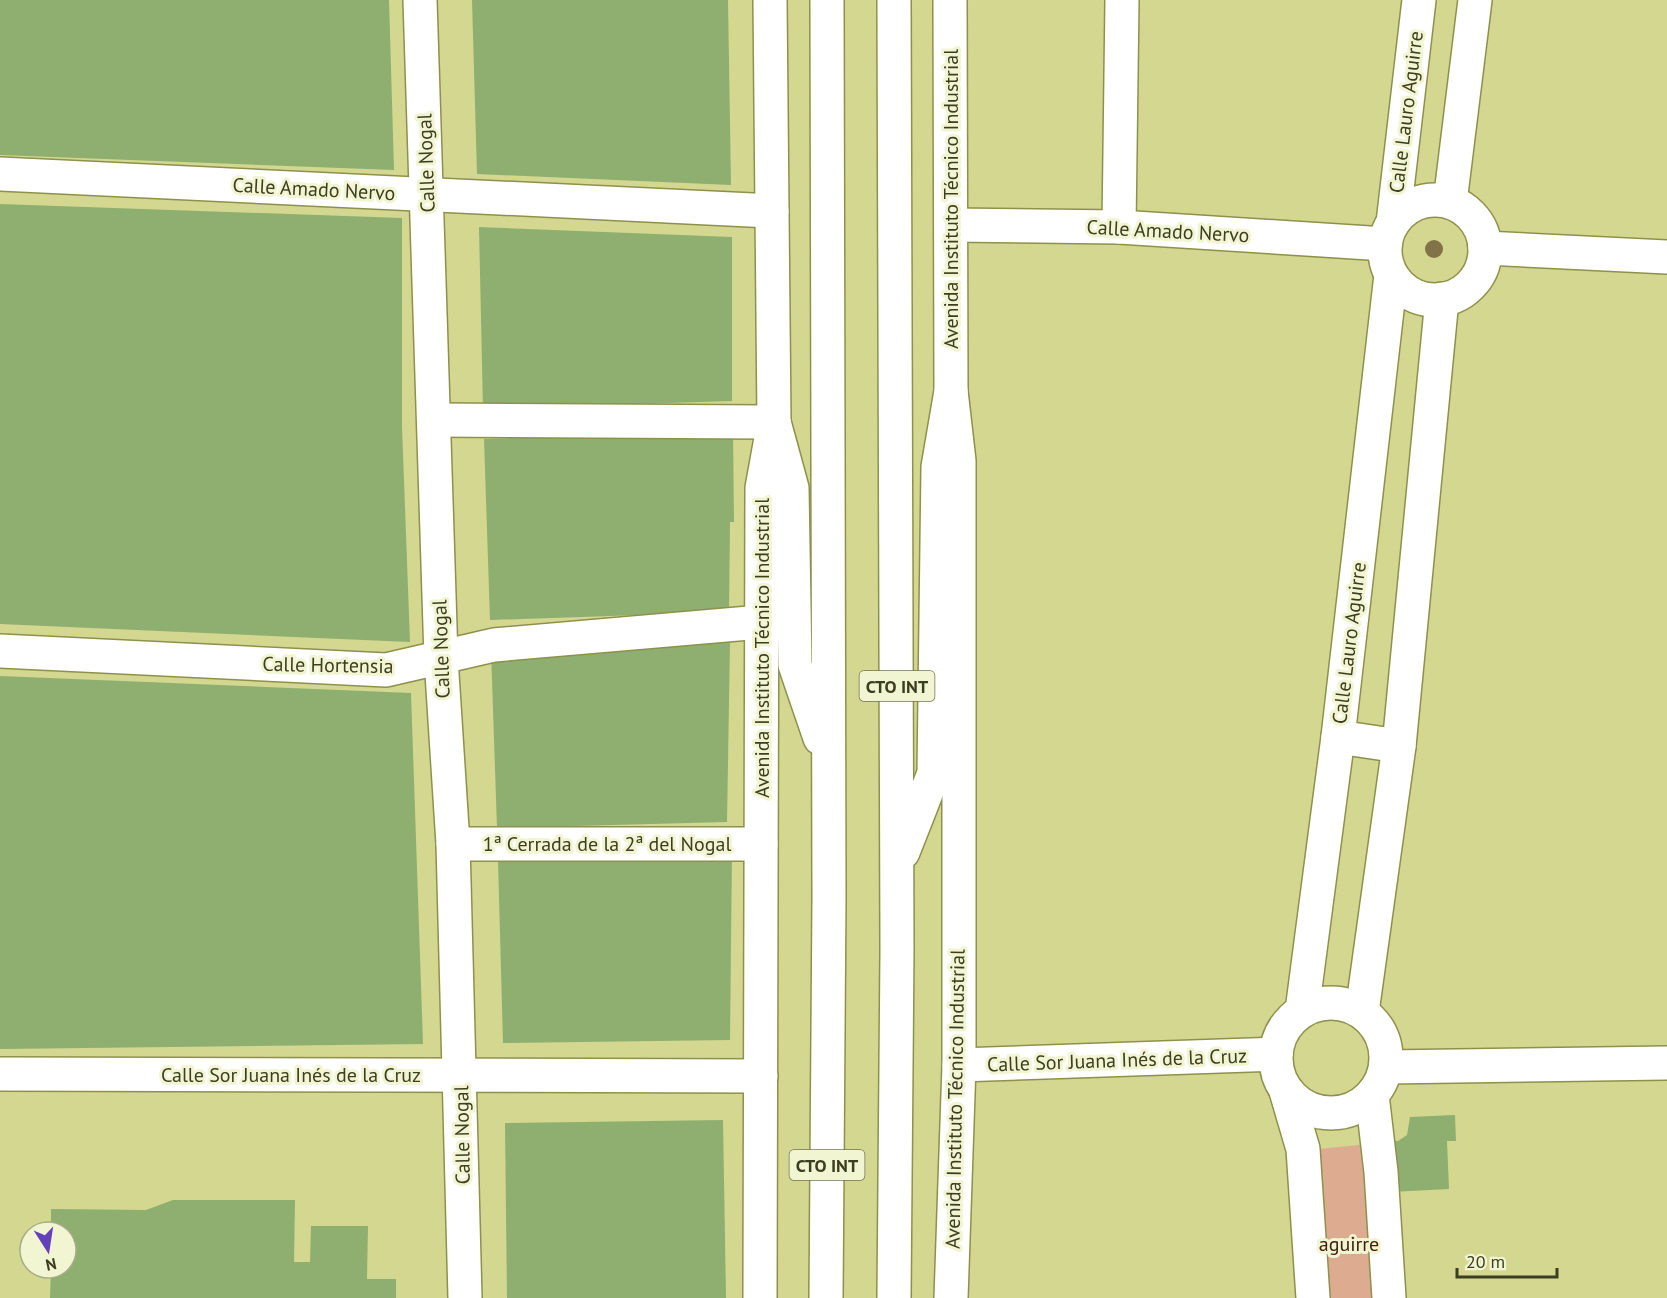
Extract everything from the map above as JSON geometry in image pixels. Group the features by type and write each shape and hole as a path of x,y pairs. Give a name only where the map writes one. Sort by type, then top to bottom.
{"main road":[{"name":"Calle Nogal","path":"420,0 441,658 453,844 465,1298"},
{"name":"Avenida Instituto Técnico Industrial","path":"760,1298 762,488 774,422 770,0"},
{"name":"CTO INT","path":"826,1298 829,765 827,0"},
{"name":"CTO INT","path":"894,0 897,867 894,1298"},
{"name":"Avenida Instituto Técnico Industrial","path":"950,0 951,391 959,461 959,1065 951,1298"},
{"path":"1119,227 1122,0"},
{"name":"Calle Lauro Aguirre","path":"1302,1011 1338,737 1419,0"},
{"path":"1450,202 1475,0"},
{"name":"Calle Amado Nervo","path":"0,174 772,211"},
{"path":"1434,200 1450,202 1464,209 1476,221 1483,234 1484,263 1473,282 1456,296 1427,299 1413,295 1401,286 1390,248 1404,211 1418,203 1434,200"},
{"name":"Calle Amado Nervo","path":"951,225 1119,227 1390,248"},
{"path":"1485,248 1667,257"},
{"path":"1362,1012 1399,746 1442,299"},
{"path":"897,867 934,773 938,467 951,391"},
{"path":"434,420 774,422 792,488 795,665 829,765"},
{"name":"Calle Hortensia","path":"0,651 386,670 494,645 761,622"},
{"path":"1338,737 1399,746"},
{"name":"1ª Cerrada de la 2ª del Nogal","path":"453,844 761,844"},
{"path":"1302,1011 1317,1005 1332,1003 1348,1005 1362,1012 1374,1022 1382,1036 1386,1051 1379,1081 1381,1172 1389,1298"},
{"name":"Calle Sor Juana Inés de la Cruz","path":"1286,1091 1276,1067 1278,1041 1292,1018 1302,1011"},
{"name":"Calle Sor Juana Inés de la Cruz","path":"959,1065 1276,1054"},
{"path":"1286,1091 1305,1107 1328,1113 1352,1109 1379,1081 1667,1064"},
{"name":"Calle Sor Juana Inés de la Cruz","path":"0,1074 761,1076"},
{"path":"1286,1091 1303,1149 1313,1298"}],"green space":[{"name":"aguirre","path":"1369,1144 1378,1298 1327,1298 1318,1149"}],"building":[{"path":"0,0 389,0 394,170 0,155"},
{"path":"472,0 728,0 731,185 477,174"},
{"path":"0,204 402,218 402,427 410,642 0,624"},
{"path":"479,227 732,237 732,401 483,409"},
{"path":"733,431 734,522 730,522 729,612 490,620 484,439"},
{"path":"730,642 727,822 497,828 491,650"},
{"path":"0,676 411,693 423,1044 0,1049"},
{"path":"732,851 730,1040 503,1043 498,861"},
{"path":"1455,1115 1456,1141 1447,1141 1449,1189 1391,1192 1390,1141 1398,1141 1407,1135 1410,1117"},
{"path":"723,1120 726,1298 507,1298 505,1123"},
{"path":"173,1200 295,1200 294,1262 310,1262 311,1226 368,1226 367,1279 396,1279 396,1298 50,1298 51,1280 78,1280 78,1220 51,1220 51,1209 146,1210"}]}
